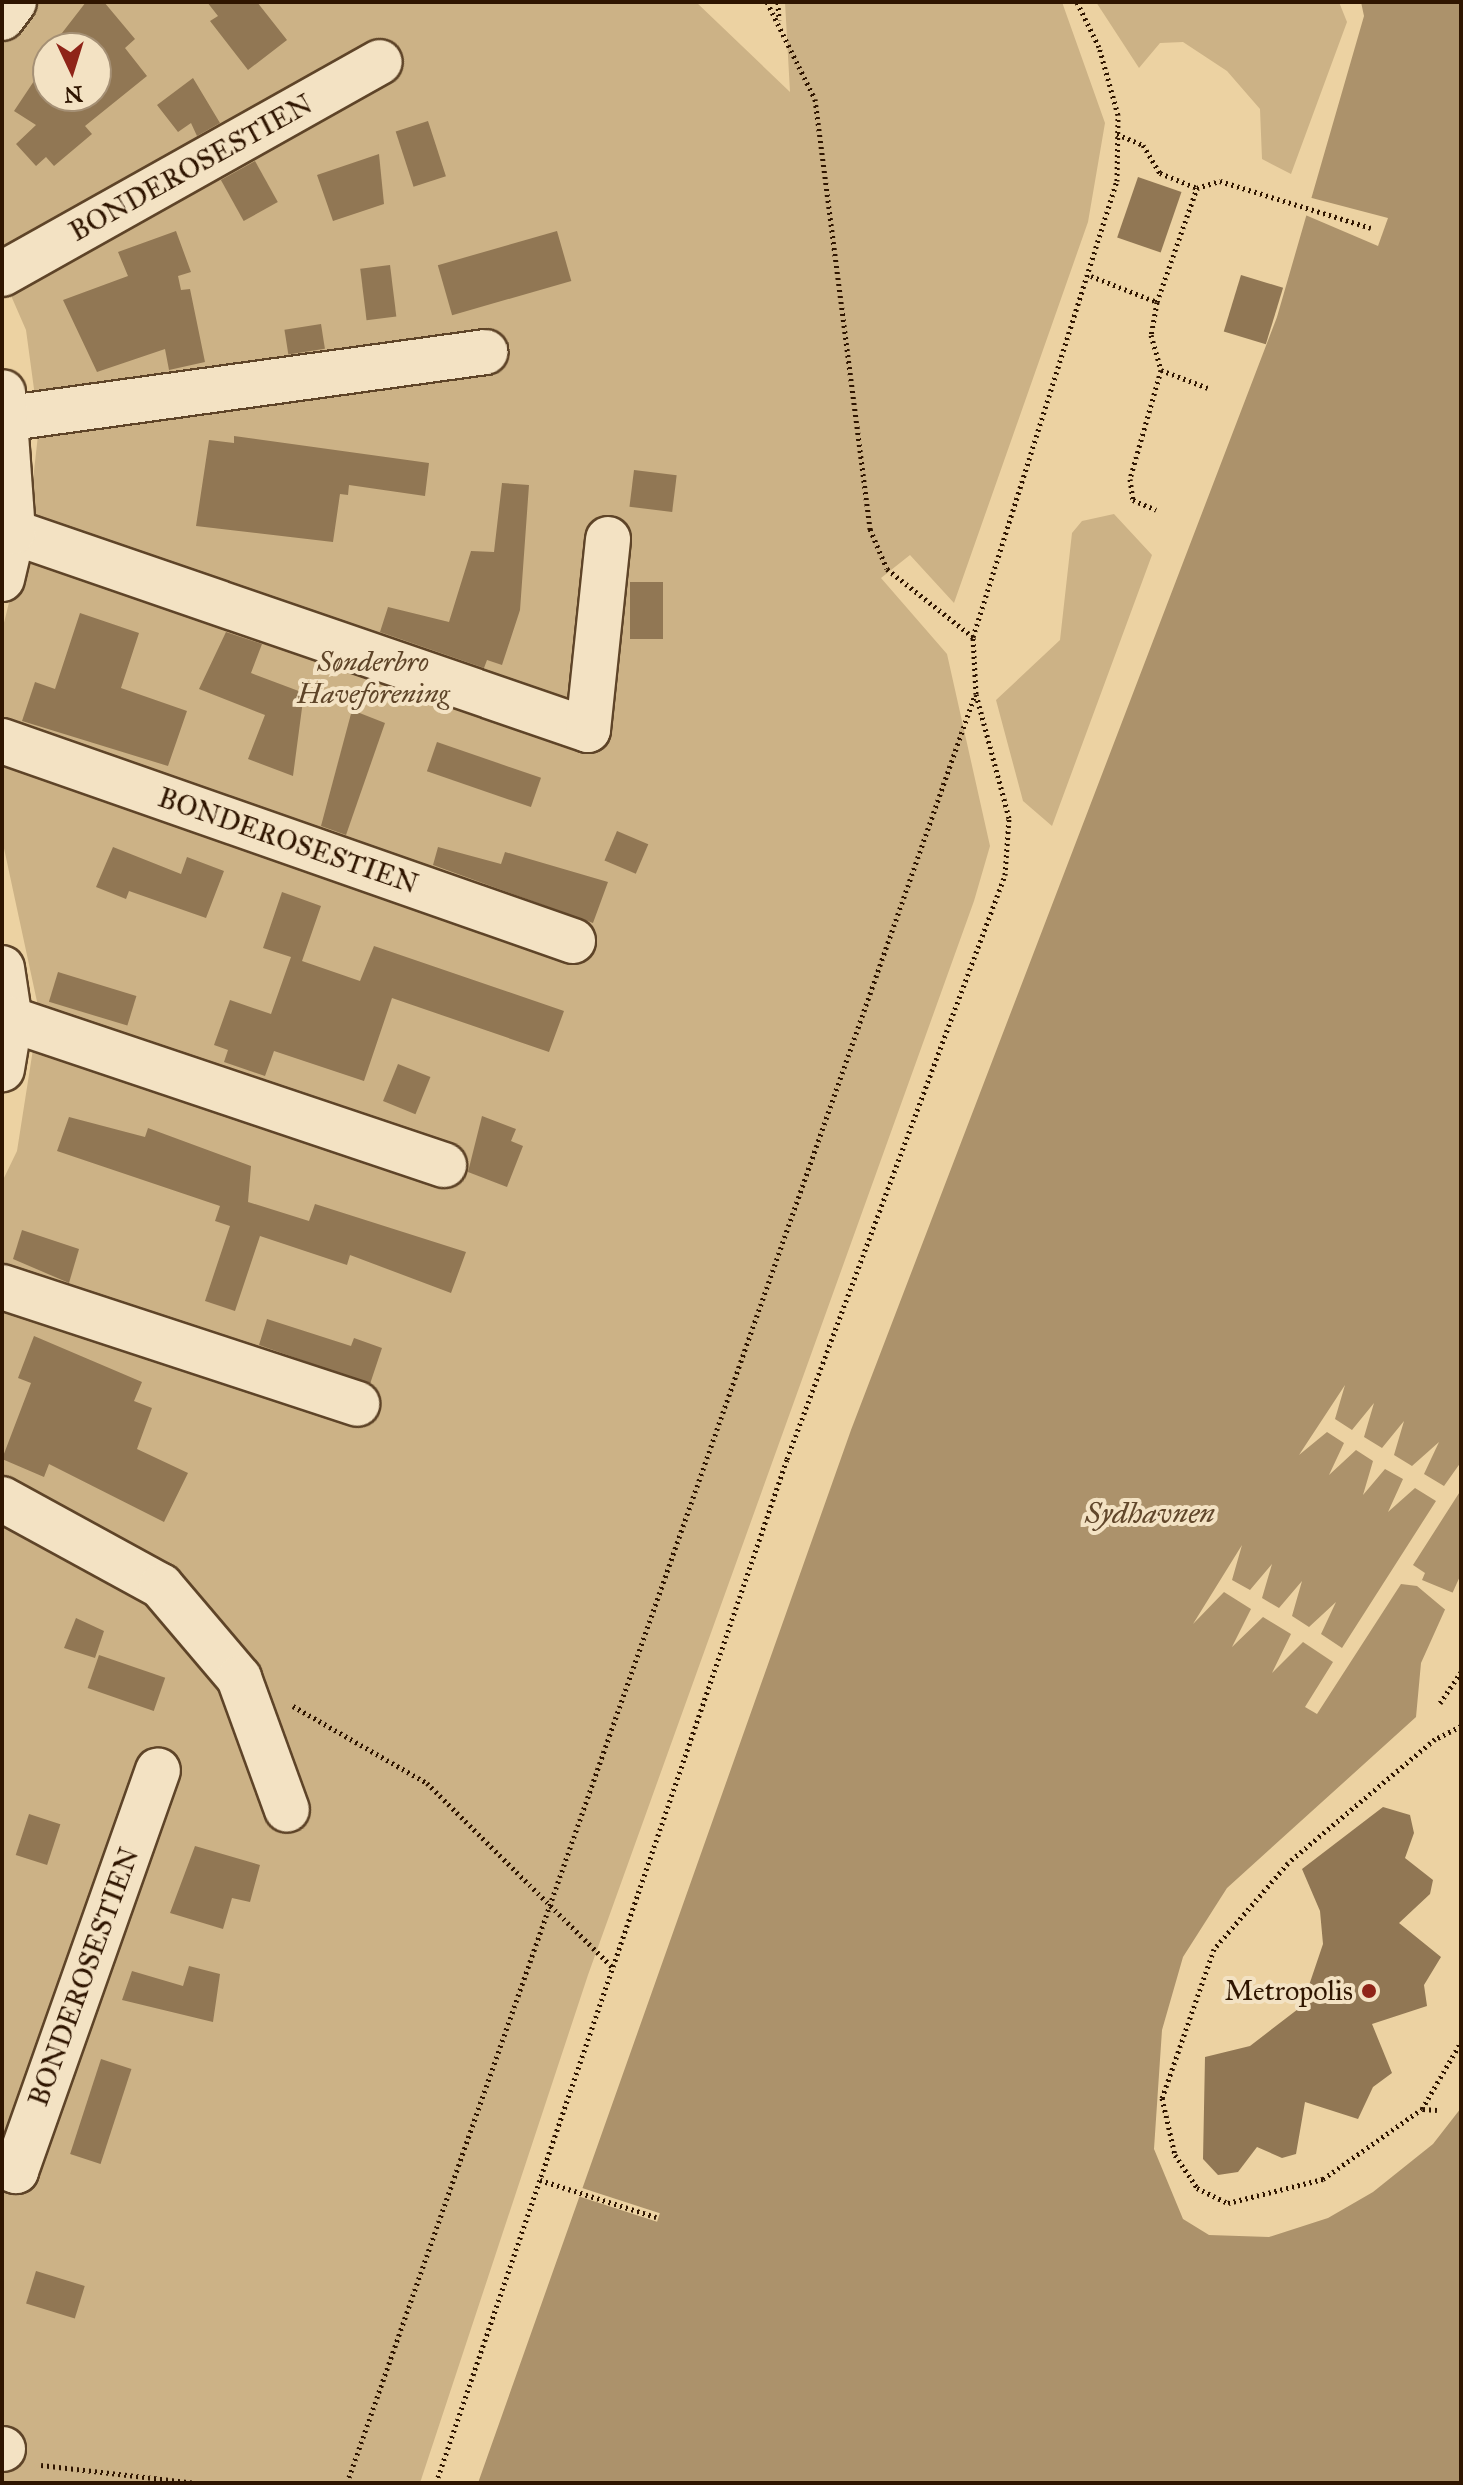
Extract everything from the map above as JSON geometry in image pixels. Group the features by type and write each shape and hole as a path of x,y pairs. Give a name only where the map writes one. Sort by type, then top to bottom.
{"lane":[{"path":"2,18 14,2"},
{"name":"BONDEROSESTIEN","path":"2,274 380,62"},
{"path":"2,579 13,532 6,404 485,352"},
{"path":"13,532 588,730 608,539"},
{"name":"BONDEROSESTIEN","path":"2,741 573,941"},
{"path":"2,968 10,1019 2,1069"},
{"path":"10,1019 444,1165"},
{"path":"2,1287 357,1404"},
{"path":"2,1499 161,1586 239,1678 287,1810"},
{"name":"BONDEROSESTIEN","path":"2,2166 16,2171 158,1770"}],"path":[{"path":"767,2 780,21 815,99 870,529 887,569 973,637"},
{"path":"778,2 780,21"},
{"path":"436,2483 787,1459 1005,875 1009,818 976,694 973,637 1091,276 1117,181 1117,134 1099,47 1077,2"},
{"path":"1117,134 1143,145 1160,173 1197,188 1220,181 1371,228"},
{"path":"1156,510 1133,500 1130,479 1161,370 1151,335 1157,302 1197,188"},
{"path":"1091,276 1157,302"},
{"path":"1161,370 1208,388"},
{"path":"347,2483 976,694"},
{"path":"1440,1703 1461,1672"},
{"path":"239,1678 427,1783 613,1968"},
{"path":"1461,1726 1435,1739 1288,1863 1214,1949 1162,2098 1175,2155 1197,2188 1228,2203 1323,2179 1422,2109 1461,2042"},
{"path":"1422,2109 1437,2110"},
{"path":"540,2180 656,2217"},
{"path":"3,2449 48,2468 196,2483"}],"green space":[{"name":"Sønderbro Haveforening","path":"2,2 696,2 790,92 785,2 1062,2 1105,123 1088,222 954,603 910,555 881,578 947,654 990,846 974,901 588,1975 420,2483 2,2483 2,1182 17,1151 39,1011 2,839 2,631 28,525 39,426 26,330 2,275"},
{"path":"1096,2 1339,2 1347,22 1291,174 1262,159 1260,109 1227,71 1183,42 1160,43 1139,68"},
{"path":"1114,514 1152,555 1052,826 1023,801 996,700 1060,640 1072,533 1082,521"}],"water":[{"name":"Sydhavnen","path":"1361,2 1461,2 1461,1574 1421,1663 1416,1717 1227,1888 1183,1957 1162,2030 1154,2149 1183,2219 1209,2235 1269,2237 1328,2218 1373,2192 1433,2144 1461,2108 1461,2483 478,2483 851,1430 1277,317 1364,16"}],"pier":[{"path":"1308,197 1388,218 1378,246 1303,214"},
{"path":"1345,1385 1335,1419 1352,1430 1374,1403 1364,1437 1382,1448 1404,1421 1394,1455 1412,1466 1439,1442 1424,1474 1444,1486 1461,1462 1461,1490 1413,1565 1425,1573 1422,1580 1456,1594 1448,1612 1417,1586 1401,1584 1317,1714 1305,1707 1333,1662 1303,1642 1272,1673 1291,1634 1263,1617 1232,1647 1251,1609 1224,1592 1193,1624 1242,1545 1232,1580 1250,1590 1272,1564 1262,1598 1279,1608 1302,1581 1292,1616 1309,1627 1336,1602 1321,1634 1342,1648 1436,1501 1415,1488 1388,1512 1403,1479 1385,1469 1363,1495 1373,1461 1356,1450 1329,1475 1344,1443 1327,1432 1299,1455"},
{"path":"579,2187 660,2213 657,2222 576,2196"}],"building":[{"path":"86,2 104,2 135,39 125,48 147,76 112,104 112,32 63,32"},
{"path":"207,2 257,2 287,40 248,70 210,21 218,16"},
{"path":"193,78 220,123 197,136 191,123 178,132 157,105"},
{"path":"32,84 32,112 102,112 85,126 92,134 54,166 46,157 36,166 16,144 36,125 14,111"},
{"path":"428,121 446,176 414,187 396,132"},
{"path":"379,154 384,204 333,221 317,175"},
{"path":"255,161 278,202 244,221 221,180"},
{"path":"1138,177 1181,192 1161,252 1117,238"},
{"path":"176,231 191,272 178,276 181,290 190,289 205,362 169,370 165,349 97,372 63,300 128,276 118,252"},
{"path":"557,231 571,281 452,315 438,265"},
{"path":"390,265 396,317 367,320 360,269"},
{"path":"1241,275 1283,288 1266,344 1224,331"},
{"path":"321,324 325,349 288,354 284,330"},
{"path":"234,436 429,463 425,496 349,485 348,495 340,494 333,542 196,526 209,440 234,443"},
{"path":"634,470 677,475 672,512 629,507"},
{"path":"502,483 529,485 520,610 502,665 487,660 484,668 380,632 388,607 449,622 471,551 494,552"},
{"path":"630,582 663,582 663,639 630,639"},
{"path":"80,613 139,633 121,688 187,711 168,766 22,721 35,682 55,689"},
{"path":"226,632 262,644 251,673 304,693 293,776 248,759 265,715 199,689"},
{"path":"352,710 385,723 346,835 321,826"},
{"path":"437,742 541,778 531,807 427,771"},
{"path":"617,831 648,844 636,874 604,860"},
{"path":"113,847 181,874 187,857 224,871 206,918 129,891 126,899 96,887"},
{"path":"438,847 501,864 505,852 608,882 593,923 433,865"},
{"path":"282,892 321,906 302,961 360,981 374,946 564,1011 549,1052 392,998 364,1081 274,1051 265,1076 224,1062 228,1050 214,1045 230,1000 271,1014 291,957 263,948"},
{"path":"58,972 136,996 127,1026 49,1002"},
{"path":"398,1064 430,1077 415,1114 383,1101"},
{"path":"482,1116 516,1129 511,1141 523,1146 507,1187 468,1172"},
{"path":"69,1117 145,1137 148,1128 251,1166 248,1202 309,1221 315,1204 466,1252 451,1293 350,1255 347,1265 260,1236 235,1311 205,1301 230,1226 215,1221 220,1206 57,1151"},
{"path":"22,1230 79,1249 69,1283 13,1259"},
{"path":"267,1319 351,1346 354,1338 382,1348 370,1384 259,1345"},
{"path":"34,1336 142,1382 134,1401 152,1408 137,1449 188,1473 164,1522 49,1464 44,1477 2,1459 31,1383 18,1378"},
{"path":"76,1618 104,1631 95,1658 64,1648"},
{"path":"99,1655 165,1678 154,1711 88,1688"},
{"name":"Metropolis","path":"1383,1807 1410,1815 1414,1833 1405,1858 1433,1880 1430,1894 1399,1923 1441,1957 1424,1985 1427,2006 1372,2024 1392,2073 1373,2087 1358,2119 1305,2102 1296,2154 1282,2158 1257,2147 1238,2172 1218,2175 1203,2159 1205,2057 1250,2046 1302,2006 1323,1944 1320,1911 1302,1869"},
{"path":"29,1814 60,1824 47,1865 16,1855"},
{"path":"195,1846 260,1865 250,1902 232,1898 223,1929 170,1913"},
{"path":"189,1966 220,1974 213,2022 122,2000 132,1971 183,1986"},
{"path":"101,2059 131,2069 101,2164 70,2154"},
{"path":"36,2271 85,2286 75,2318 26,2304"}],"place":[{"name":"Metropolis","path":"1369,1991"}]}
